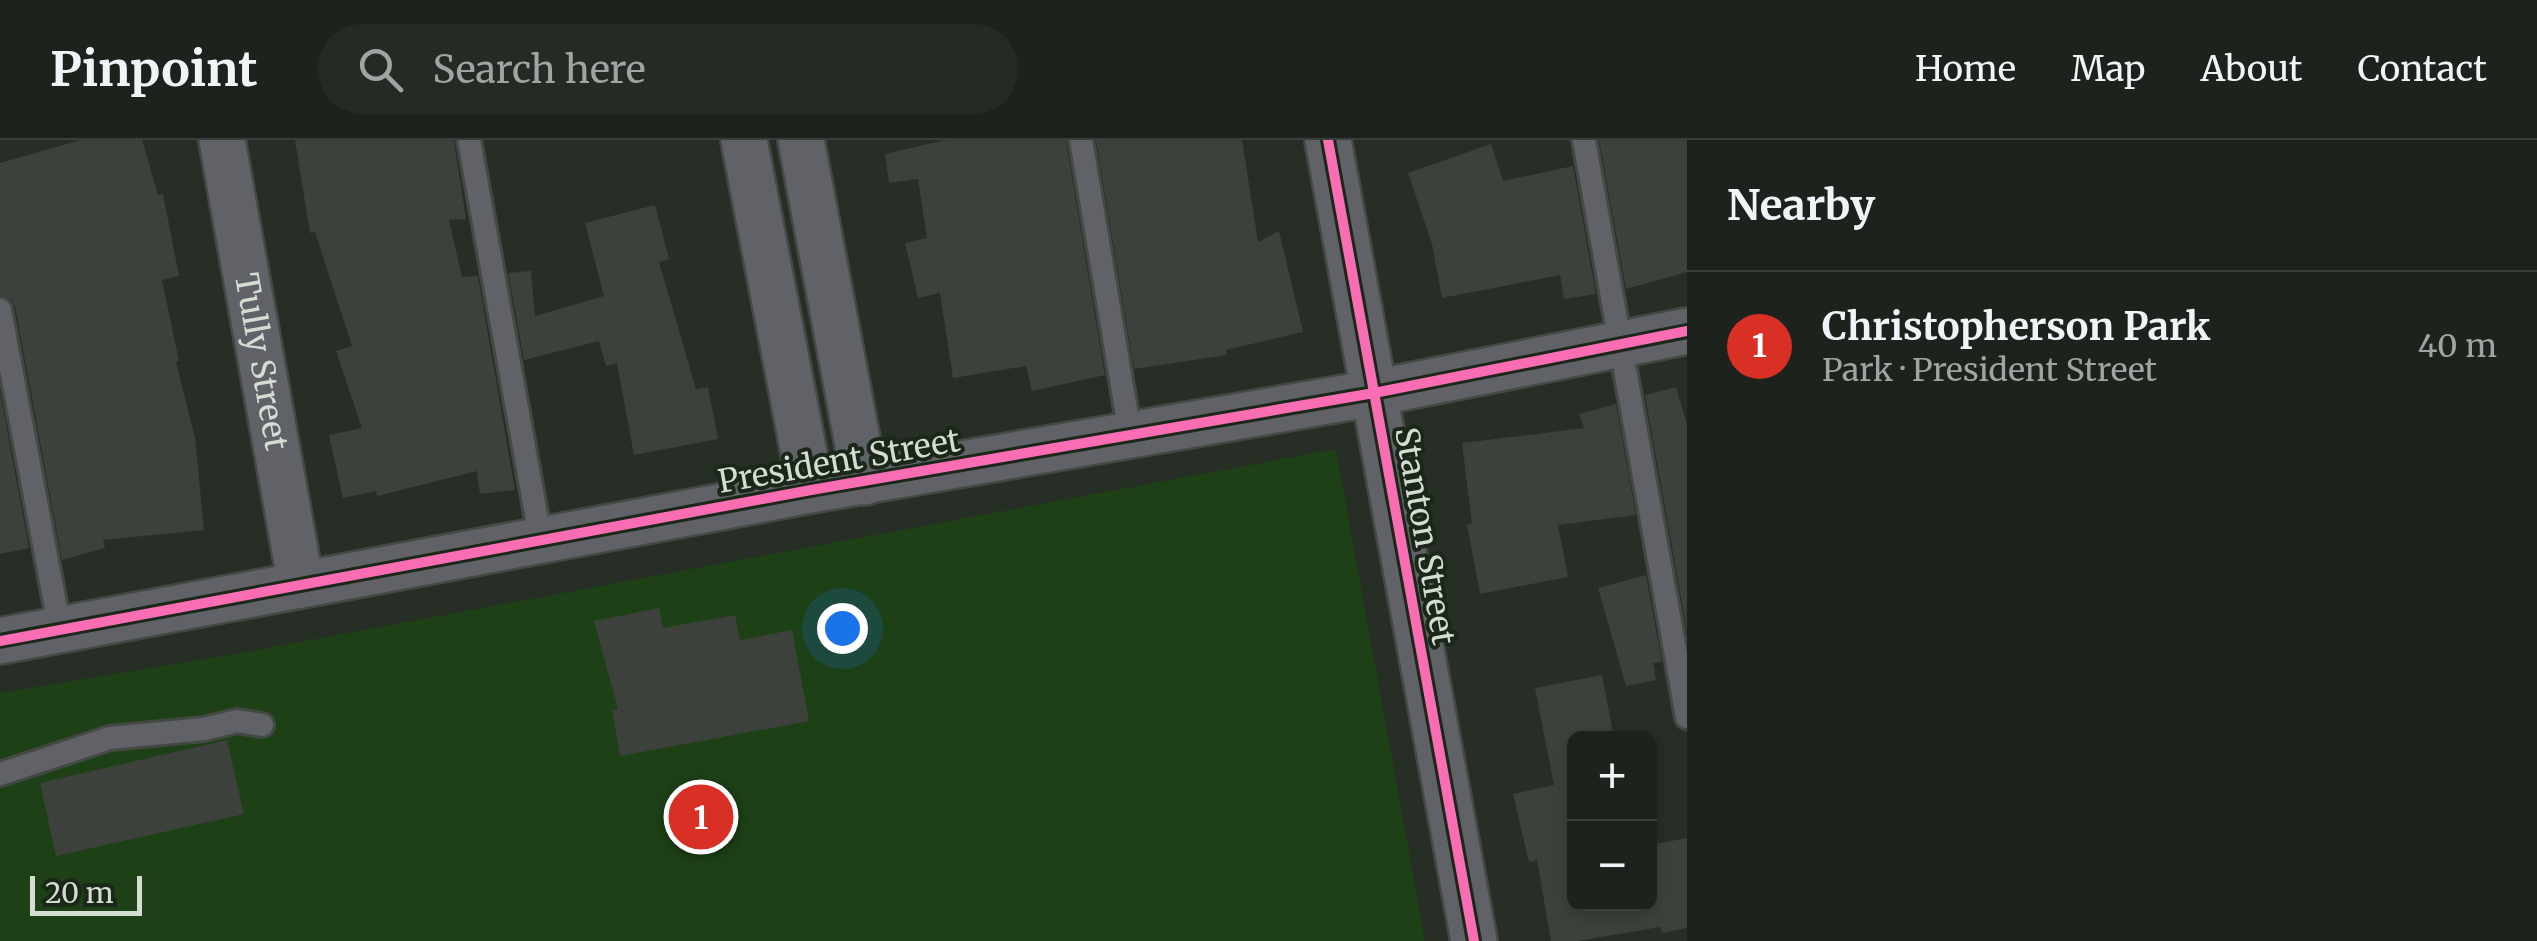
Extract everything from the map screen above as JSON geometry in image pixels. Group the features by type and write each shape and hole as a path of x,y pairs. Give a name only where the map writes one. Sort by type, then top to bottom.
{"street":[{"name":"Tully Street","path":"222,140 301,586"},
{"path":"744,140 811,490"},
{"path":"801,140 866,482"},
{"name":"Stanton Street","path":"1328,140 1474,941"},
{"name":"President Street","path":"0,641 811,490 1374,393 1687,331"}],"lane":[{"path":"470,140 541,542"},
{"path":"1081,140 1130,434"},
{"path":"1584,140 1687,717"},
{"path":"0,310 60,630"},
{"path":"0,774 110,738 237,722 262,725"}],"green space":[{"path":"1336,449 1425,941 0,941 0,693 235,654"}],"building":[{"path":"81,140 142,140 158,195 163,194 179,276 162,280 179,361 176,362 195,438 204,530 103,540 105,548 62,560 15,307 0,295 0,163"},
{"path":"295,140 454,140 466,219 449,220 462,277 478,276 515,490 480,494 477,471 377,496 376,491 343,498 329,435 362,428 336,351 352,346 315,232 310,233"},
{"path":"946,140 1066,140 1105,375 1032,391 1026,366 953,378 940,293 918,298 905,243 927,238 918,179 889,183 885,154"},
{"path":"1096,140 1242,140 1258,242 1279,231 1303,332 1226,350 1227,355 1134,369"},
{"path":"1599,140 1687,140 1687,272 1626,289"},
{"path":"1491,144 1503,181 1573,166 1596,294 1564,299 1560,275 1442,298 1432,244 1408,173"},
{"path":"655,205 669,259 659,262 696,389 708,387 718,439 634,455 617,363 606,366 599,341 524,360 508,273 531,271 535,316 604,296 585,223"},
{"path":"1676,387 1687,425 1687,632 1645,395"},
{"path":"0,391 29,548 0,554"},
{"path":"1616,404 1636,515 1558,525 1568,577 1480,594 1467,525 1472,524 1462,443 1584,428 1579,414"},
{"path":"1646,575 1662,662 1653,663 1656,680 1626,686 1598,588"},
{"path":"659,608 663,628 735,615 740,640 792,630 809,721 620,756 612,710 618,709 594,621"},
{"path":"1602,675 1613,731 1567,731 1567,911 1657,911 1657,844 1687,838 1687,928 1662,933 1660,927 1577,941 1551,941 1537,860 1529,862 1513,794 1554,785 1535,688"},
{"path":"227,740 244,814 56,856 40,783"}],"cycle path":[{"path":"1328,140 1474,941"},
{"path":"0,641 811,490 1374,393 1687,331"}],"place":[{"name":"Christopherson Park","path":"701,817"}]}
